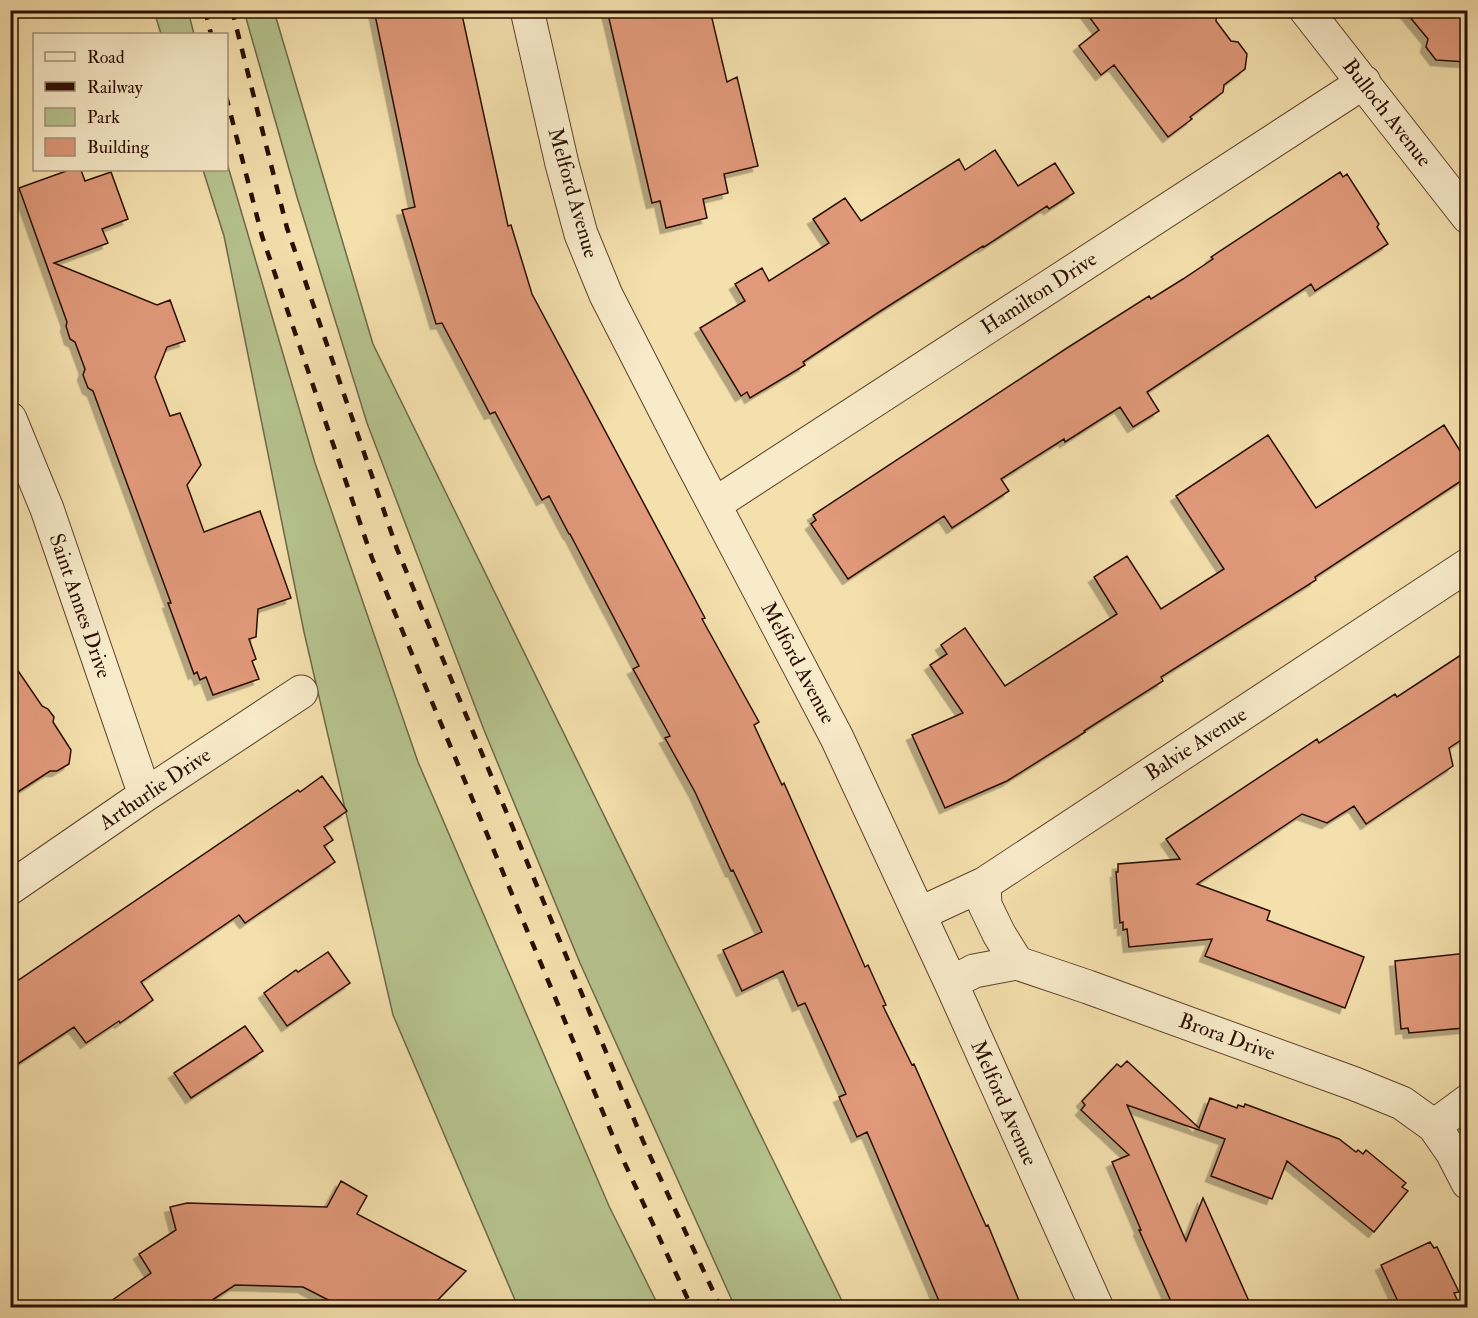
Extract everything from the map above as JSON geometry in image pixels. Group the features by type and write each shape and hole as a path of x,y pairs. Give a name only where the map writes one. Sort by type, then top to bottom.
{"street":[{"name":"Melford Avenue","path":"527,10 557,143 581,234 606,294 837,738 951,983 1097,1308"},
{"name":"Bulloch Avenue","path":"1306,10 1467,217"},
{"name":"Hamilton Drive","path":"715,504 1364,82"},
{"name":"Saint Annes Drive","path":"10,419 47,509 145,795"},
{"name":"Balvie Avenue","path":"919,914 984,884 1467,565"},
{"name":"Arthurlie Drive","path":"10,888 301,692"},
{"path":"984,884 986,905 999,934 1017,963"},
{"name":"Brora Drive","path":"951,983 974,971 1017,963 1354,1084 1402,1103 1434,1126 1452,1152 1467,1183"},
{"path":"1434,1126 1467,1101"}],"green space":[{"path":"154,11 188,11 194,33 161,33"},
{"path":"244,11 274,11 373,344 845,1307 735,1307 580,963 484,730 367,423 297,197"},
{"path":"228,166 315,463 418,762 609,1206 659,1307 518,1307 393,1015 304,632 224,236 203,171 228,171"}],"building":[{"path":"374,10 461,10 508,226 511,225 532,294 705,618 702,619 759,722 754,725 782,785 784,783 865,967 868,965 886,1005 883,1006 912,1065 914,1064 986,1226 988,1225 1022,1308 942,1308 867,1132 857,1137 839,1097 846,1094 805,1003 798,1006 783,971 742,991 723,950 762,932 695,792 665,738 670,736 633,669 639,666 570,534 549,496 542,500 495,412 490,414 442,323 436,324 402,210 415,207"},
{"path":"607,10 710,10 727,82 737,77 758,166 724,174 728,193 703,199 707,218 666,228 660,201 652,203"},
{"path":"1084,10 1217,10 1216,21 1231,41 1238,42 1247,54 1245,69 1224,85 1223,92 1168,137 1114,65 1101,75 1079,46 1099,30"},
{"path":"1404,10 1467,10 1467,62 1436,60 1426,47 1428,39"},
{"path":"995,150 1018,186 1055,163 1074,193 1049,209 1047,206 879,312 803,362 805,365 750,398 747,392 741,396 700,328 745,301 735,284 762,268 769,281 829,243 813,219 845,198 861,221 959,159 965,170"},
{"path":"66,171 81,171 85,181 111,172 128,219 102,229 108,243 54,263 157,305 170,300 185,341 167,347 155,377 170,416 180,413 201,465 187,485 204,532 260,511 291,598 258,609 256,637 249,639 256,659 252,661 259,679 213,695 206,677 200,680 197,672 194,674 168,603 171,603 93,391 88,388 83,375 85,369 75,342 70,339 67,322 19,188"},
{"path":"1340,172 1343,177 1347,174 1379,224 1377,227 1388,244 1315,291 1311,284 1147,392 1159,411 1133,427 1120,407 1001,479 1009,491 952,528 944,516 848,579 811,524 816,520 813,515 1067,348 1149,296 1151,299 1183,279 1213,259 1211,257"},
{"path":"1444,425 1467,462 1467,477 1315,577 1316,580 1161,677 1163,681 1085,732 1007,781 945,808 912,735 963,713 930,665 947,654 941,645 965,628 1005,686 1117,614 1094,577 1127,556 1161,609 1224,569 1176,496 1268,435 1316,508"},
{"path":"1467,651 1467,736 1449,748 1453,766 1366,824 1354,806 1327,823 1302,814 1197,884 1270,911 1267,920 1364,957 1345,1008 1205,956 1212,939 1129,947 1127,929 1123,930 1123,922 1120,923 1116,872 1118,872 1118,864 1180,859 1166,839 1317,739 1319,743 1395,694 1397,697"},
{"path":"10,659 42,706 48,709 54,717 53,722 71,750 69,764 57,771 50,771 10,797"},
{"path":"322,776 347,811 324,827 333,840 324,846 335,862 245,923 239,915 141,982 153,1000 120,1023 119,1021 86,1043 74,1027 10,1069 10,986"},
{"path":"328,952 350,983 287,1026 264,993 296,970 298,972"},
{"path":"1467,953 1467,1022 1464,1022 1464,1028 1409,1033 1408,1028 1401,1029 1395,961"},
{"path":"245,1026 263,1051 191,1098 174,1073"},
{"path":"1127,1061 1199,1128 1210,1098 1237,1108 1238,1105 1244,1107 1245,1104 1339,1139 1356,1152 1358,1150 1363,1154 1366,1150 1406,1183 1402,1187 1408,1191 1374,1232 1287,1161 1272,1199 1211,1176 1225,1139 1127,1105 1186,1241 1203,1198 1252,1308 1174,1308 1112,1162 1129,1155 1081,1110 1085,1105 1082,1101 1117,1064 1121,1067"},
{"path":"341,1181 367,1196 357,1214 466,1271 430,1308 344,1308 303,1287 235,1285 200,1308 101,1308 151,1273 139,1254 176,1230 170,1207 187,1203 327,1207"},
{"path":"1430,1242 1434,1248 1437,1247 1459,1292 1454,1293 1461,1308 1401,1308 1381,1265"}],"railway":[{"path":"205,10 211,33"},
{"path":"232,10 287,228 397,549 643,1141 721,1308"},
{"path":"228,104 262,236 372,558 619,1151 692,1308"}]}
